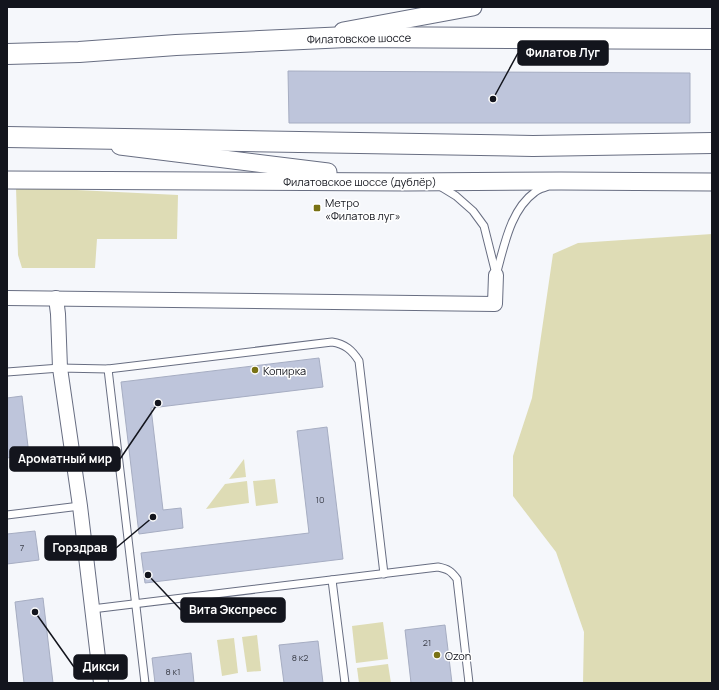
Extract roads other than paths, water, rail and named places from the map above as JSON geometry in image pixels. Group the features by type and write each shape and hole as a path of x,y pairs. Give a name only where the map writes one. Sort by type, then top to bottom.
{"main road":[{"name":"Филатовское шоссе","path":"7,54 79,52 176,45 347,37 712,39"},
{"path":"7,137 533,146 712,143"}],"street":[{"path":"301,39 473,7"},
{"path":"44,137 407,182"},
{"name":"Филатовское шоссе (дублёр)","path":"7,180 712,182"},
{"path":"7,298 495,304 496,274"},
{"path":"56,298 60,368 80,506 101,683"}],"lane":[{"path":"496,274 512,222 523,204 535,191 561,181"},
{"path":"432,182 456,196 473,211 484,226 496,274"},
{"path":"7,372 60,368 108,369 332,342 341,344 348,348 359,361 384,574"},
{"path":"108,369 145,683"},
{"path":"7,515 80,506"},
{"path":"92,609 438,567 447,569 457,579 469,683"},
{"path":"332,580 345,683"}],"place":[{"name":"Филатов Луг","path":"493,99"},
{"name":"Метро «Филатов луг»","path":"317,208"},
{"name":"Копирка","path":"255,370"},
{"name":"Ароматный мир","path":"158,403"},
{"name":"Горздрав","path":"153,517"},
{"name":"Вита Экспресс","path":"148,575"},
{"name":"Дикси","path":"35,612"},
{"name":"Ozon","path":"437,655"}]}
